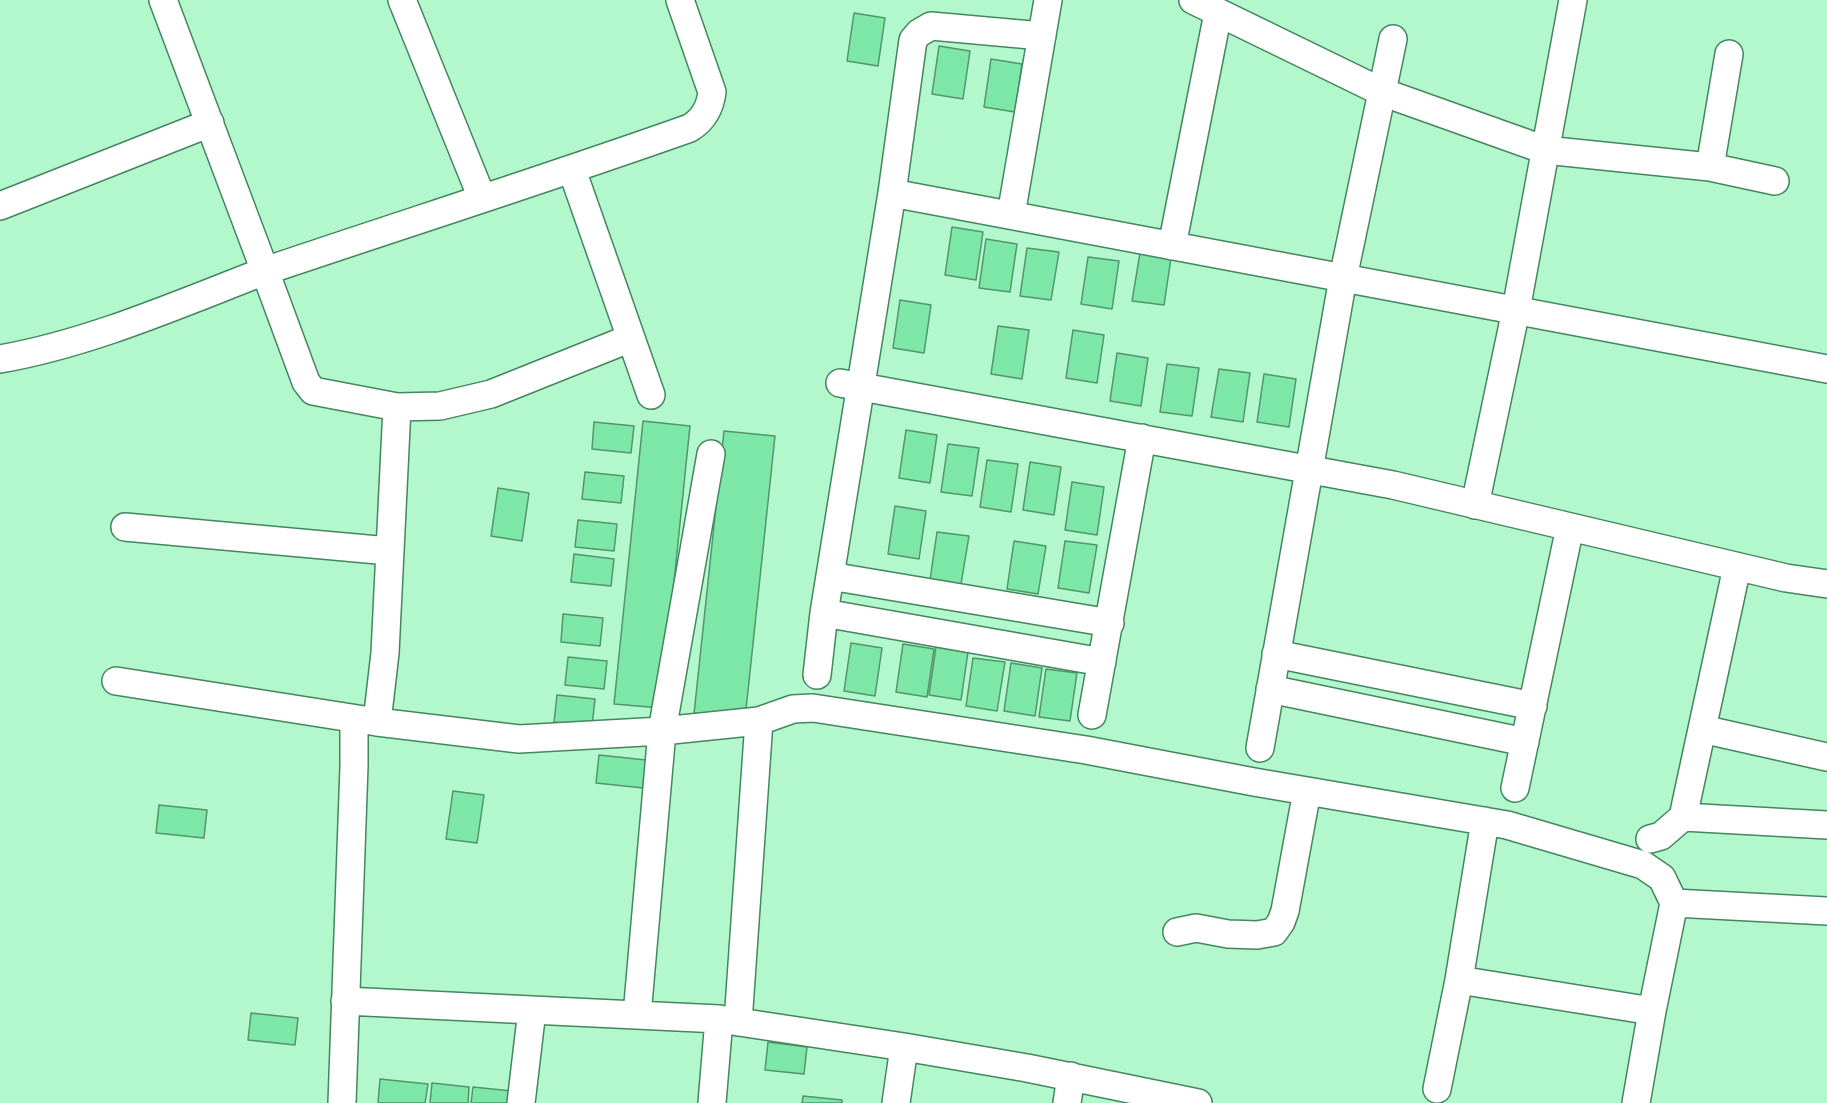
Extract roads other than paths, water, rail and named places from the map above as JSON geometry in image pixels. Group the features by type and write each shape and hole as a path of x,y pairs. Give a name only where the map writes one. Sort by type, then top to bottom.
{"street":[{"path":"163,0 306,382 313,391 397,407 440,406 491,394 631,338"},
{"path":"402,0 482,198"},
{"path":"0,359 29,354 98,333 265,271 572,170 690,128 700,122 711,102 712,92 680,0"},
{"path":"1011,215 1048,0"},
{"path":"1193,0 1382,92 1545,150 1710,167 1775,181"},
{"path":"1475,505 1516,310 1573,0"},
{"path":"1172,246 1218,13"},
{"path":"818,675 850,384 892,193 913,40 919,33 932,27 1042,36"},
{"path":"1260,748 1343,278 1393,39"},
{"path":"1710,167 1729,54"},
{"path":"0,206 210,123"},
{"path":"572,170 651,396"},
{"path":"892,193 1827,369"},
{"path":"850,384 1393,485 1737,567 1827,584"},
{"path":"342,1103 354,766 366,721 383,679 397,407"},
{"path":"1092,715 1142,438"},
{"path":"638,1016 662,731 711,454"},
{"path":"125,527 389,551"},
{"path":"1515,788 1570,527"},
{"path":"1650,839 1661,836 1683,818 1737,567"},
{"path":"830,576 1110,623"},
{"path":"825,613 1102,662"},
{"path":"1276,654 1533,706"},
{"path":"116,681 366,721 519,739 662,731 759,721 793,709 813,708 1086,750 1508,825 1643,865 1662,878 1674,903 1636,1103"},
{"path":"1270,689 1525,741"},
{"path":"712,1103 729,1021 759,721"},
{"path":"1702,729 1827,757"},
{"path":"1177,932 1196,928 1228,934 1257,935 1274,932 1285,911 1307,791"},
{"path":"1683,818 1827,825"},
{"path":"1437,1089 1485,821"},
{"path":"1674,903 1827,910"},
{"path":"1458,980 1652,1011"},
{"path":"345,1000 729,1021 904,1047 1071,1076 1198,1103"},
{"path":"521,1103 532,1010"},
{"path":"896,1103 904,1047"},
{"path":"1067,1103 1071,1076"}]}
